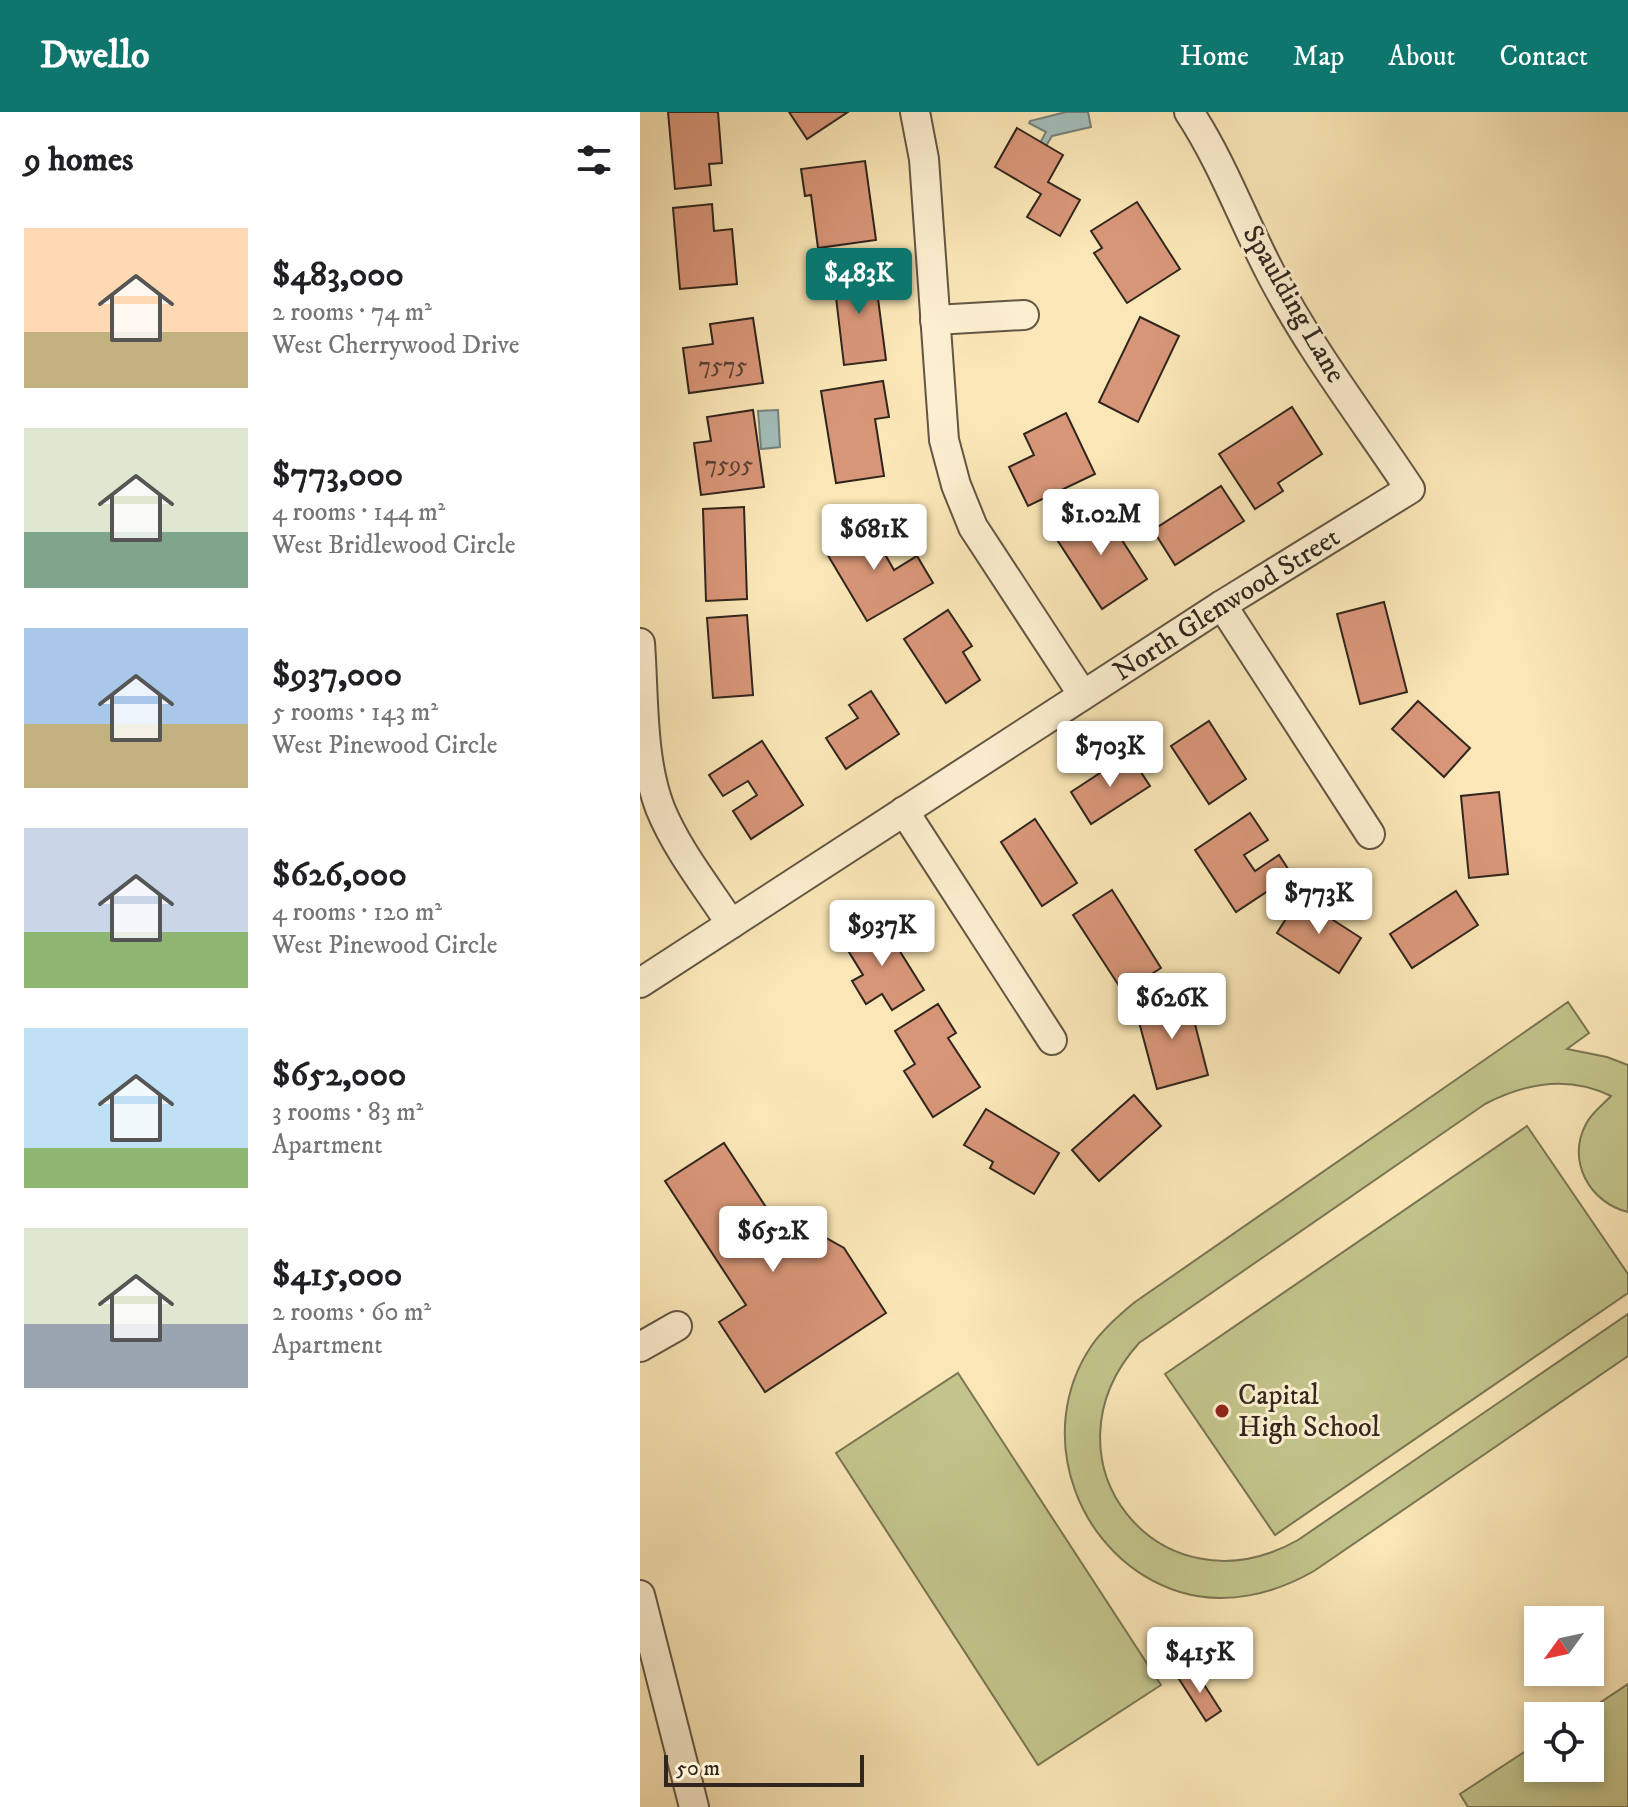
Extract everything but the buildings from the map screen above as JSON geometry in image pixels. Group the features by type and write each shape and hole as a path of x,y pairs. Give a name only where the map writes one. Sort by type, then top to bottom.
{"street":[{"path":"915,112 924,159 944,440 956,485 973,527 1083,695"},
{"name":"Spaulding Lane","path":"1189,112 1208,141 1271,273 1307,334 1410,489"},
{"path":"935,320 1024,315"},
{"name":"North Glenwood Street","path":"640,983 1222,605 1410,489"},
{"path":"1222,605 1370,834"},
{"path":"640,643 648,755 660,807 677,841 731,924"},
{"path":"904,811 1052,1040"},
{"path":"640,1347 677,1326"},
{"path":"640,1595 694,1807"}],"green space":[{"path":"1568,1002 1589,1033 1567,1049 1607,1057 1628,1065 1628,1212 1603,1200 1593,1190 1580,1166 1581,1138 1586,1124 1611,1096 1579,1085 1547,1084 1516,1091 1485,1104 1139,1343 1110,1388 1100,1434 1107,1477 1127,1515 1159,1543 1200,1559 1247,1559 1298,1540 1628,1314 1628,1356 1299,1579 1249,1595 1215,1598 1180,1592 1144,1576 1115,1552 1091,1523 1075,1490 1066,1454 1066,1417 1074,1380 1092,1345 1135,1302"},
{"path":"1527,1126 1628,1274 1628,1293 1275,1535 1165,1374"},
{"path":"958,1373 1161,1685 1038,1765 836,1453"},
{"path":"1628,1684 1628,1807 1468,1807 1460,1794 1524,1752 1524,1782 1604,1782 1604,1702 1601,1702"}],"water":[{"path":"1066,112 1088,112 1091,127 1052,136 1046,146 1040,143 1046,132 1030,121"},
{"path":"778,410 780,447 761,449 758,411"}],"place":[{"name":"Capital High School","path":"1222,1411"}]}
